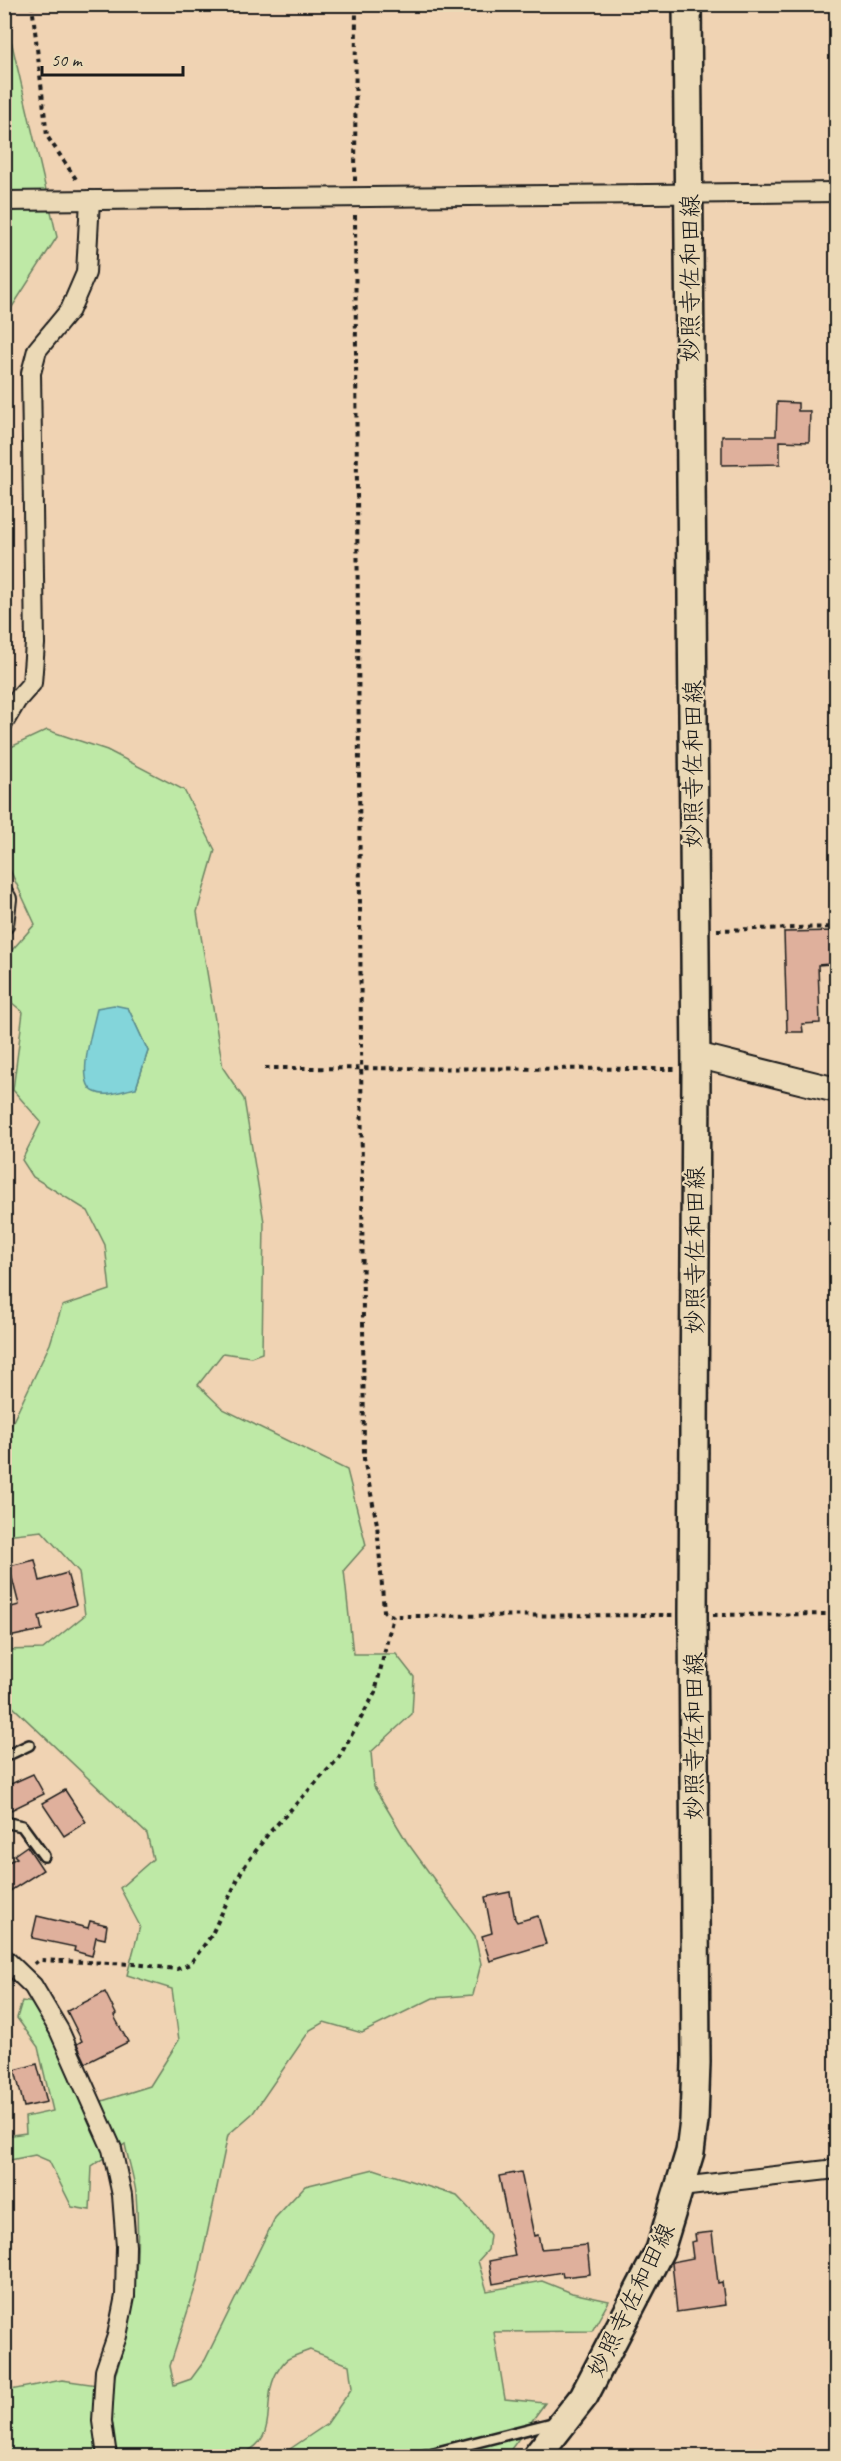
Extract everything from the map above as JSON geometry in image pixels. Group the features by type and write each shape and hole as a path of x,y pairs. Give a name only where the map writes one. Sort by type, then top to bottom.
{"main road":[{"name":"妙照寺佐和田線","path":"537,2457 584,2396 660,2250 681,2187 690,2152 694,2121 696,2062 693,1615 696,1063 687,4"}],"street":[{"path":"4,201 837,192"},
{"path":"4,722 17,700 32,682 35,644 31,373 37,350 70,310 86,273 90,200"},
{"path":"4,894 7,908 4,925"},
{"path":"696,1063 837,1090"},
{"path":"4,1958 19,1975 33,1986 59,2030 112,2149 122,2195 126,2246 124,2296 117,2336 105,2371 102,2421 107,2457"},
{"path":"681,2187 837,2169"}],"lane":[{"path":"4,1757 29,1745"},
{"path":"4,1822 22,1826 44,1856"},
{"path":"422,2457 567,2419"}],"path":[{"path":"32,4 47,136 90,200"},
{"path":"356,4 355,196 364,1459 377,1524 384,1611 393,1616 837,1614"},
{"path":"695,930 837,927"},
{"path":"265,1068 662,1067 696,1063"},
{"path":"19,1975 39,1960 133,1964 177,1969 190,1964 211,1936 242,1870 268,1834 338,1760 375,1693 393,1616"}],"green space":[{"path":"4,10 57,237 5,318 4,318"},
{"path":"47,730 107,750 184,790 215,850 197,912 223,1068 244,1099 264,1222 262,1353 251,1357 223,1353 198,1385 223,1409 347,1470 366,1545 344,1570 353,1654 396,1654 414,1677 412,1714 371,1752 374,1787 407,1842 475,1936 481,1964 473,1995 433,1998 362,2033 324,2022 310,2030 253,2113 228,2135 197,2282 170,2366 174,2385 191,2379 205,2360 275,2218 305,2186 374,2169 457,2196 480,2220 490,2235 488,2250 478,2261 487,2291 542,2281 572,2293 609,2301 592,2331 494,2332 505,2399 545,2403 506,2456 285,2456 290,2449 327,2424 352,2388 349,2365 310,2350 293,2356 283,2363 273,2381 266,2430 251,2450 235,2456 5,2456 5,2391 62,2380 111,2387 130,2316 137,2242 136,2193 125,2144 92,2166 90,2210 72,2207 49,2161 35,2155 5,2161 5,2136 26,2133 25,2117 53,2111 38,2047 17,2018 22,2001 34,2003 64,2051 86,2106 150,2086 179,2040 172,1989 127,1975 140,1926 120,1888 153,1859 147,1834 11,1705 5,1680 5,1650 43,1649 85,1615 79,1572 42,1531 5,1535 4,1440 50,1344 62,1306 110,1290 105,1245 88,1211 33,1177 22,1160 41,1122 13,1090 23,1012 5,997 5,958 35,924 5,859 5,747 11,747","holes":["128,1008 148,1051 136,1088"]}],"water":[{"path":"114,1005 128,1008 148,1051 136,1088 100,1094 89,1087 86,1078 87,1053 97,1008"}],"building":[{"path":"777,402 798,403 798,411 810,411 809,442 780,441 780,464 722,465 722,436 776,436"},
{"path":"837,931 837,953 830,953 830,964 818,965 820,1023 802,1024 803,1032 787,1032 784,932"},
{"path":"35,1560 40,1581 67,1573 76,1605 39,1616 42,1630 4,1638 4,1609 19,1605 9,1566"},
{"path":"33,1774 44,1794 11,1810 4,1797 4,1787"},
{"path":"65,1790 86,1822 64,1836 42,1803"},
{"path":"27,1846 43,1870 4,1895 4,1864 17,1858 14,1855"},
{"path":"510,1892 517,1922 538,1916 546,1944 490,1961 482,1936 492,1933 485,1897"},
{"path":"37,1916 88,1928 90,1921 107,1925 105,1939 96,1937 92,1956 74,1951 75,1947 32,1938"},
{"path":"105,1992 116,2014 114,2016 128,2042 86,2063 77,2044 82,2041 67,2011"},
{"path":"37,2064 47,2102 24,2107 15,2070"},
{"path":"521,2172 534,2236 538,2235 541,2249 587,2245 590,2274 563,2277 562,2272 493,2284 489,2261 515,2256 499,2176"},
{"path":"712,2232 718,2283 722,2282 725,2305 677,2312 672,2262 693,2258 691,2242 696,2241 695,2234"}]}
